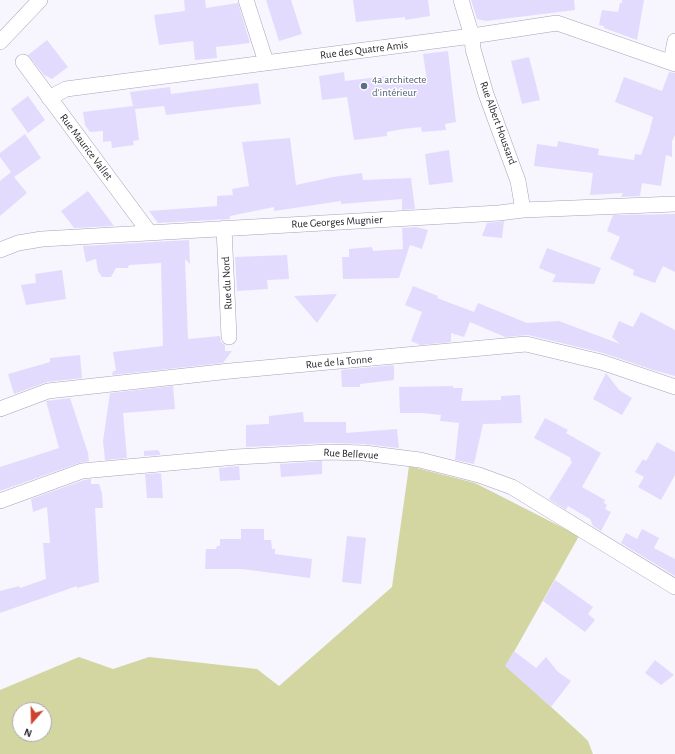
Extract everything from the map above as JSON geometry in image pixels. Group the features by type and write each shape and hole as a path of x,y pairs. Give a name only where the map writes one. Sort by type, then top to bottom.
{"street":[{"path":"2,40 40,0"},
{"path":"246,0 266,62"},
{"name":"Rue Albert Houssard","path":"461,0 472,36 486,94 518,181 523,210"},
{"name":"Rue des Quatre Amis","path":"50,98 66,89 472,36 557,22 673,63"},
{"path":"673,63 675,42"},
{"name":"Rue Maurice Vallet","path":"23,62 149,232"},
{"name":"Rue Georges Mugnier","path":"0,250 18,243 42,238 499,213 523,210 675,204"},
{"name":"Rue du Nord","path":"224,228 229,337"},
{"name":"Rue de la Tonne","path":"0,409 48,391 230,371 526,344 601,362 675,387"},
{"name":"Rue Bellevue","path":"0,501 82,471 236,456 329,452 364,453 420,460 479,475 512,487 675,587"}],"green space":[{"path":"409,466 475,483 579,536 506,666 588,741 593,754 0,754 0,690 79,657 113,669 149,657 257,669 279,686 392,587"}],"building":[{"path":"184,0 205,0 206,8 238,3 250,43 216,47 217,58 195,60 193,41 159,45 154,15 185,11"},
{"path":"266,0 291,0 302,34 279,41"},
{"path":"353,0 428,0 430,16 405,20 405,17 356,22"},
{"path":"471,0 574,0 575,10 486,21 477,19"},
{"path":"622,0 644,0 637,40 599,25 602,10 618,12"},
{"path":"47,40 68,67 52,79 44,75 28,55"},
{"path":"448,51 456,122 445,124 446,130 422,132 421,127 387,132 387,136 354,140 347,97 322,100 319,76 344,72 345,81 387,76 388,85 427,81 423,54"},
{"path":"529,57 540,100 522,104 511,61"},
{"path":"669,72 675,73 675,135 672,141 672,157 666,155 661,186 642,183 640,196 621,197 623,193 590,195 593,173 534,166 537,144 557,147 558,141 599,149 598,155 634,160 635,154 641,155 653,117 615,102 624,77 662,91"},
{"path":"258,83 261,104 166,115 164,106 135,109 139,140 133,141 134,145 112,148 111,141 103,142 103,131 90,132 85,125 83,112 133,106 130,92 170,87 171,94"},
{"path":"28,96 45,120 28,133 11,109"},
{"path":"25,134 41,158 14,177 27,193 0,216 0,181 11,172 0,157 0,153"},
{"path":"290,138 296,185 333,177 362,173 363,180 411,178 415,209 402,210 402,199 341,204 341,201 274,211 274,207 230,216 230,219 158,223 149,211 217,206 217,196 233,195 232,189 249,186 242,142"},
{"path":"449,150 453,182 429,185 425,154"},
{"path":"88,191 114,226 74,228 61,211"},
{"path":"675,214 675,272 663,266 655,283 633,275 634,270 610,259 620,237 607,231 613,215"},
{"path":"504,221 502,238 482,236 487,223"},
{"path":"416,227 428,230 422,249 410,245 399,278 343,279 342,257 349,257 349,249 372,247 373,251 403,249 402,228"},
{"path":"189,240 190,264 185,259 188,339 220,336 221,342 225,345 225,351 232,351 223,363 112,375 113,371 116,371 113,352 163,346 161,263 129,265 128,268 116,268 111,277 102,277 98,271 96,259 86,262 83,246"},
{"path":"547,248 601,268 594,284 552,282 556,275 539,268"},
{"path":"287,255 289,279 267,280 268,289 237,291 235,257"},
{"path":"62,270 66,299 26,305 21,285 36,283 35,274"},
{"path":"413,286 438,296 437,298 474,312 478,303 527,323 559,321 620,344 612,337 619,321 633,327 641,312 675,330 675,376 603,353 528,335 505,337 470,322 464,337 451,333 451,342 420,345 411,341 422,312 405,305"},
{"path":"337,294 317,323 294,296"},
{"path":"80,355 82,378 47,382 14,394 8,374 50,362 50,358"},
{"path":"394,365 394,380 360,384 360,387 342,387 341,370"},
{"path":"606,373 619,390 632,398 622,415 593,399"},
{"path":"173,386 175,409 123,413 127,458 105,460 103,441 110,393"},
{"path":"453,386 453,388 463,388 461,401 501,400 501,396 520,395 522,423 483,424 474,464 455,460 459,423 440,421 441,415 400,413 399,387"},
{"path":"70,398 88,453 89,461 79,463 0,491 0,467 59,448 46,401"},
{"path":"303,412 304,422 346,422 346,433 397,429 399,448 364,444 329,443 246,447 246,425 269,424 269,416"},
{"path":"545,418 568,430 566,433 601,453 582,487 605,500 604,503 607,505 605,509 611,512 601,531 593,526 590,519 568,506 566,510 549,499 572,462 570,460 571,458 534,438"},
{"path":"657,442 675,452 675,475 661,500 638,487 644,477 635,472 643,459 646,461"},
{"path":"158,450 160,455 144,456 144,451"},
{"path":"322,461 322,474 281,477 280,464"},
{"path":"239,466 240,480 220,481 219,468"},
{"path":"161,473 163,498 147,498 145,474"},
{"path":"91,479 91,484 99,484 102,493 103,508 95,508 99,582 77,588 77,586 0,613 0,591 19,586 20,588 46,579 43,543 50,543 47,507 33,512 31,499 84,480"},
{"path":"241,529 264,529 264,540 271,540 272,549 275,549 275,554 312,559 310,578 242,569 205,569 206,549 216,549 217,546 220,546 220,539 241,539"},
{"path":"642,529 659,538 654,548 675,559 675,576 621,543 626,533 637,539"},
{"path":"347,536 366,538 361,584 342,582"},
{"path":"555,580 593,607 588,614 595,620 585,632 543,601"},
{"path":"514,651 536,668 546,657 558,672 571,681 551,707 505,666"},
{"path":"655,660 674,675 661,685 645,673"}],"place":[{"name":"4a architecte d'intérieur","path":"364,86"}]}
